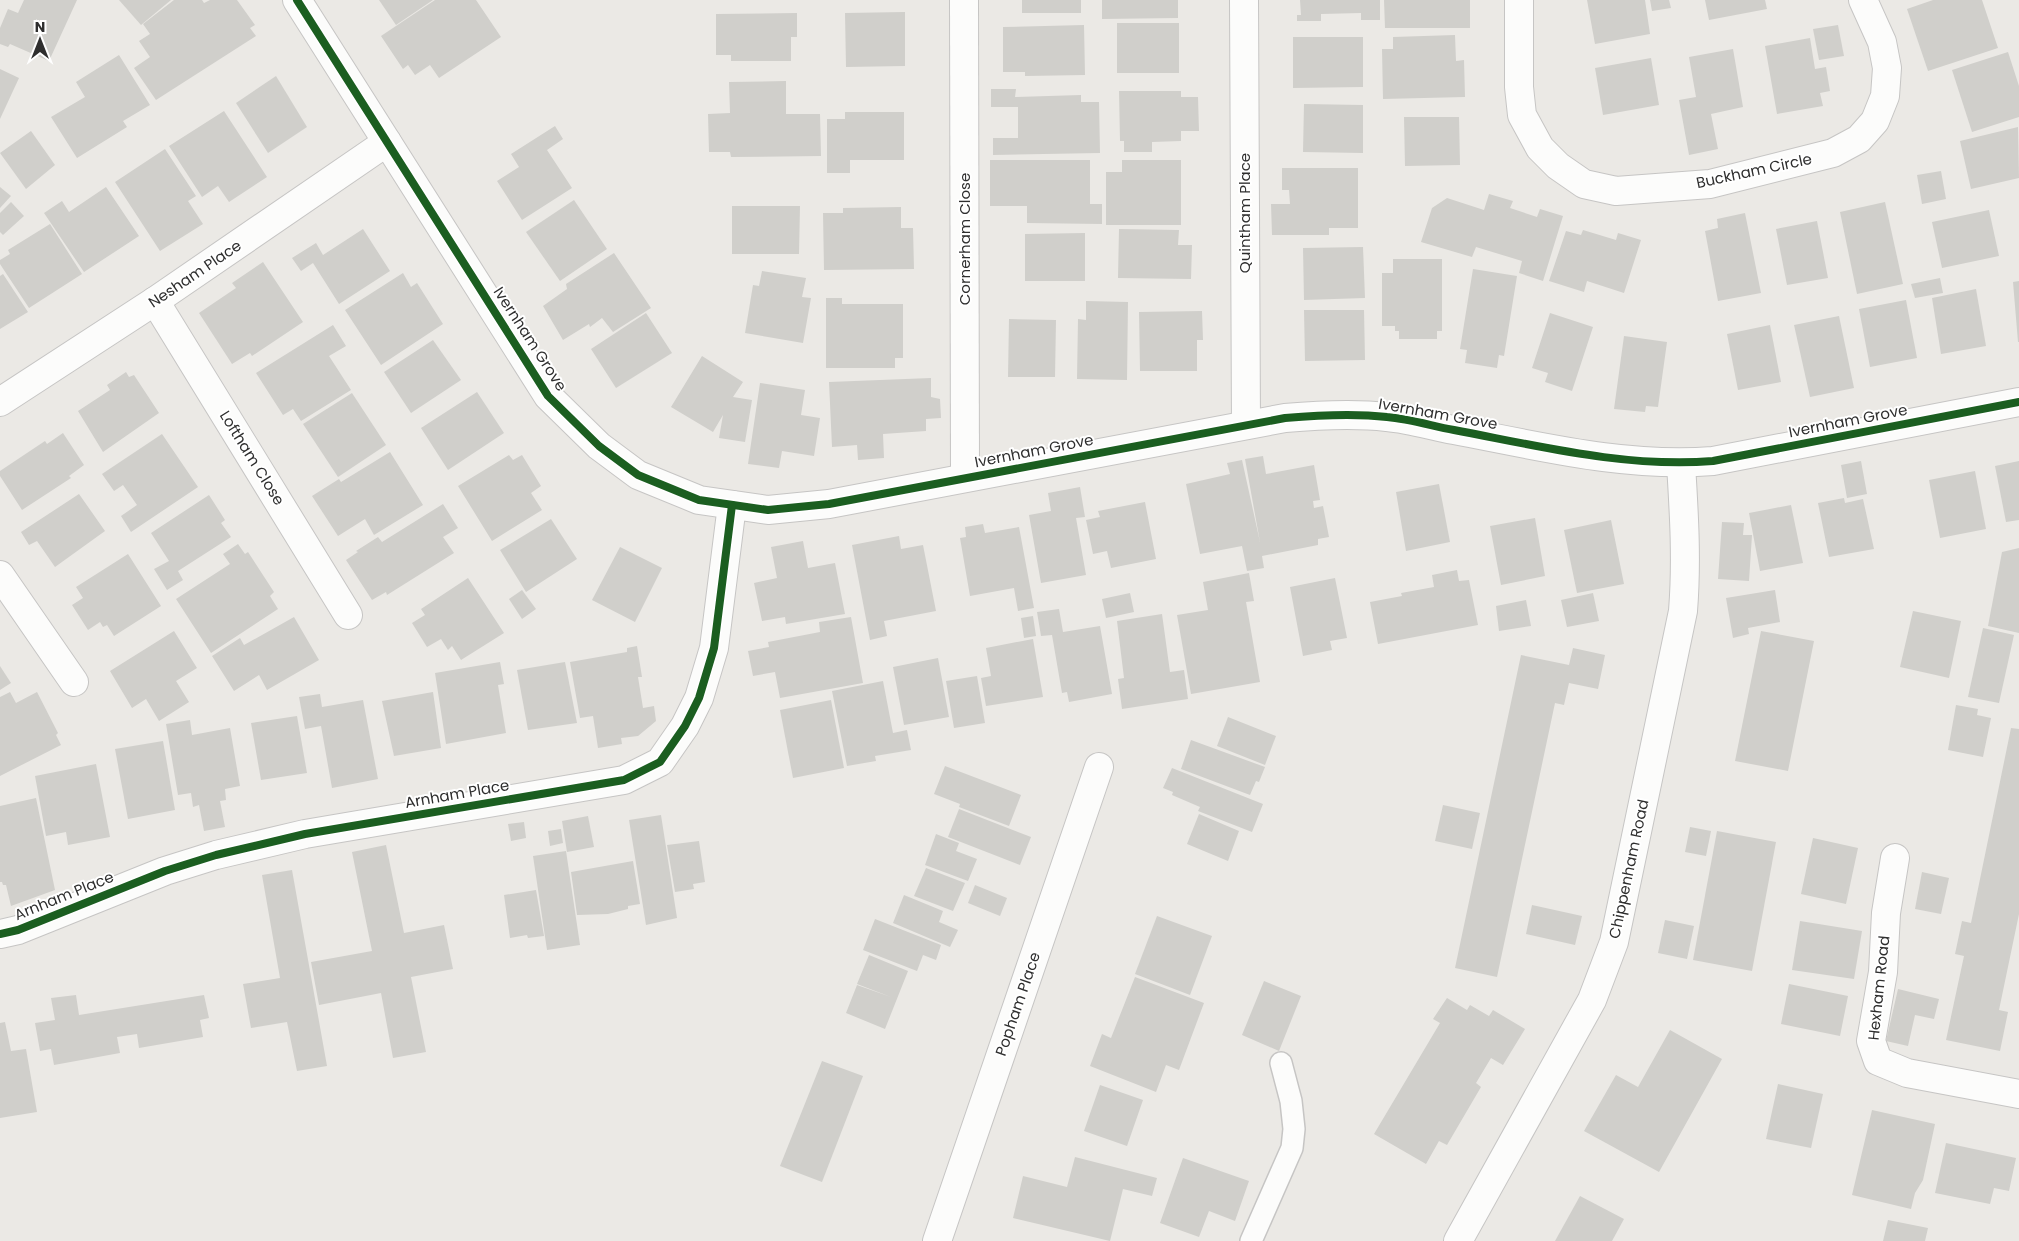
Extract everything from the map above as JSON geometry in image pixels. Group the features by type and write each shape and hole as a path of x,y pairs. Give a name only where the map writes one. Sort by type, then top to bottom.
{"street":[{"name":"Ivernham Grove","path":"297,0 548,396 599,446 638,475 699,500 768,510 829,504 1246,425 1285,418 1329,414 1388,417 1575,454 1681,464 1713,461 2019,402"},
{"name":"Cornerham Close","path":"964,0 965,477"},
{"name":"Quintham Place","path":"1244,0 1246,425"},
{"name":"Buckham Circle","path":"1519,0 1519,87 1522,116 1540,148 1558,166 1584,184 1616,191 1710,184 1833,153 1860,139 1875,121 1885,96 1887,68 1882,42 1863,0"},
{"name":"Nesham Place","path":"0,402 155,301 387,142"},
{"name":"Loftham Close","path":"155,301 348,615"},
{"name":"Chippenham Road","path":"1458,1241 1592,1000 1614,942 1683,611 1686,576 1686,539 1681,464"},
{"name":"Arnham Place","path":"0,934 18,930 165,871 216,855 305,834 624,780 660,762 685,726 699,698 714,648 732,505"},
{"path":"0,575 74,682"},
{"name":"Popham Place","path":"938,1241 1099,767"},
{"name":"Hexham Road","path":"1895,858 1886,912 1883,972 1871,1041 1878,1061 1907,1073 2019,1094"}],"lane":[{"path":"1251,1241 1292,1148 1294,1130 1291,1101 1281,1063"}],"building":[{"path":"24,0 77,0 49,61 10,44 8,47 0,44 0,28 8,9 18,13"},
{"path":"119,0 171,0 141,25"},
{"path":"174,0 202,0 204,3 210,0 237,0 255,25 250,28 256,36 156,100 134,68 150,57 139,41 150,34 143,24"},
{"path":"379,0 433,0 396,25"},
{"path":"435,0 476,0 501,37 439,78 430,65 415,75 408,65 403,69 381,36"},
{"path":"1022,0 1081,0 1081,13 1022,13"},
{"path":"1102,0 1178,0 1178,18 1102,19"},
{"path":"1300,0 1380,0 1380,20 1361,20 1361,13 1321,14 1321,21 1297,21 1297,15 1301,15"},
{"path":"1384,0 1470,0 1470,28 1385,28"},
{"path":"1587,0 1645,0 1650,34 1595,44"},
{"path":"1650,0 1669,0 1671,8 1652,11"},
{"path":"1705,0 1765,0 1767,9 1709,20"},
{"path":"1933,0 1982,0 1998,48 1928,71 1907,9"},
{"path":"905,12 905,66 846,67 845,13"},
{"path":"797,13 797,37 791,37 791,61 731,61 731,55 716,55 716,14"},
{"path":"1117,23 1179,23 1179,73 1117,73"},
{"path":"1084,25 1085,75 1025,76 1025,72 1003,72 1003,27"},
{"path":"1838,25 1844,56 1819,60 1813,29"},
{"path":"1455,35 1456,61 1464,60 1465,97 1383,99 1382,49 1393,49 1393,37"},
{"path":"1293,37 1363,37 1363,87 1293,88"},
{"path":"1810,38 1815,69 1826,67 1830,91 1820,93 1823,106 1777,114 1765,46"},
{"path":"1733,49 1743,107 1711,114 1718,149 1689,155 1679,100 1696,97 1689,57"},
{"path":"2008,52 2019,86 2019,117 1972,132 1952,70"},
{"path":"119,55 150,105 123,121 127,127 77,158 51,117 85,97 76,82"},
{"path":"1651,58 1659,105 1603,115 1595,68"},
{"path":"0,69 19,78 0,119"},
{"path":"276,76 307,127 268,153 236,103"},
{"path":"786,81 786,114 820,114 821,156 731,157 730,152 709,152 708,114 730,113 729,82"},
{"path":"991,89 1016,89 1015,97 1081,95 1081,102 1099,102 1100,153 993,155 993,138 1018,138 1018,107 991,107"},
{"path":"1119,91 1181,91 1181,97 1198,97 1199,131 1181,131 1181,141 1152,142 1152,152 1124,152 1124,141 1120,141"},
{"path":"1304,104 1363,105 1363,153 1303,152"},
{"path":"224,111 267,177 229,202 218,186 202,197 169,146"},
{"path":"845,112 904,112 904,160 850,160 850,173 827,173 827,119 845,119"},
{"path":"1404,117 1459,117 1460,165 1405,166"},
{"path":"555,126 563,139 547,150 572,188 522,220 497,181 519,167 511,154"},
{"path":"2018,127 2019,178 1971,189 1960,141"},
{"path":"31,131 55,165 26,189 0,153"},
{"path":"165,149 196,196 188,201 203,224 160,251 115,182"},
{"path":"990,160 1090,160 1090,204 1102,204 1102,224 1027,223 1027,206 990,206"},
{"path":"1122,160 1181,160 1181,225 1106,225 1106,172 1122,172"},
{"path":"1282,168 1358,168 1358,228 1329,228 1329,235 1272,235 1271,204 1290,204 1289,190 1282,190"},
{"path":"1941,171 1946,199 1922,204 1917,175"},
{"path":"0,187 11,196 0,208"},
{"path":"106,187 139,236 84,272 44,213 62,201 69,212"},
{"path":"1489,194 1513,201 1510,208 1537,217 1540,209 1563,216 1543,281 1519,273 1522,261 1476,247 1472,257 1421,242 1432,208 1447,198 1484,210"},
{"path":"574,200 607,249 560,281 526,232"},
{"path":"11,202 24,216 3,235 0,232 0,213"},
{"path":"1885,202 1903,284 1857,294 1840,212"},
{"path":"732,206 800,206 799,254 732,254"},
{"path":"901,207 901,228 913,228 914,269 824,270 823,213 843,213 843,208"},
{"path":"1989,210 1999,256 1942,268 1932,222"},
{"path":"1745,213 1761,293 1718,301 1705,231 1718,228 1717,219"},
{"path":"1817,221 1828,278 1787,285 1776,229"},
{"path":"50,224 82,274 29,308 0,264 0,260 10,254 8,250"},
{"path":"363,229 390,271 339,304 313,263 301,271 292,258 316,243 323,255"},
{"path":"1119,229 1179,230 1178,245 1192,245 1191,279 1118,278"},
{"path":"1583,230 1616,240 1618,233 1641,240 1624,293 1587,281 1584,292 1549,281 1566,231 1581,235"},
{"path":"1085,233 1085,281 1025,281 1025,234"},
{"path":"1363,247 1365,298 1304,300 1303,248"},
{"path":"614,253 651,308 613,332 602,318 590,327 589,324 563,340 543,306 567,289 566,284"},
{"path":"1393,259 1442,259 1442,331 1437,331 1437,339 1399,339 1399,331 1395,331 1395,326 1382,326 1382,273 1393,273"},
{"path":"263,262 303,322 252,356 250,353 232,364 199,313 236,288 232,283"},
{"path":"1473,269 1517,276 1504,356 1499,355 1497,368 1465,363 1467,350 1460,349"},
{"path":"762,271 806,278 802,297 811,298 803,343 745,333 753,285 759,286"},
{"path":"403,273 411,287 417,283 443,324 381,365 345,310"},
{"path":"3,274 28,312 0,329 0,276"},
{"path":"1940,278 1943,293 1915,298 1911,284"},
{"path":"2019,281 2019,342 2018,342 2013,282"},
{"path":"1976,289 1986,346 1941,354 1932,298"},
{"path":"826,298 842,298 842,304 903,304 903,358 895,358 895,368 826,368"},
{"path":"1906,300 1917,358 1870,367 1859,309"},
{"path":"1086,301 1128,302 1127,380 1077,379 1078,319 1086,320"},
{"path":"1304,310 1364,310 1365,360 1305,361"},
{"path":"1202,311 1203,340 1197,340 1197,371 1140,371 1139,312"},
{"path":"646,313 672,353 616,388 591,349"},
{"path":"1550,313 1593,327 1572,391 1545,382 1548,373 1532,368"},
{"path":"1839,316 1854,388 1810,397 1794,325"},
{"path":"1009,319 1056,320 1055,377 1008,377"},
{"path":"333,325 346,346 329,356 351,390 301,421 293,409 283,415 256,373"},
{"path":"1770,325 1781,382 1738,390 1727,334"},
{"path":"1624,336 1667,342 1658,407 1646,406 1645,412 1614,409"},
{"path":"433,340 461,380 411,413 384,372"},
{"path":"702,356 743,382 733,397 752,400 745,442 719,438 723,415 713,432 671,407"},
{"path":"126,372 129,377 134,375 159,413 103,452 78,411 110,390 107,385"},
{"path":"931,378 931,397 940,399 941,418 926,419 926,431 883,434 884,458 858,460 857,445 832,447 829,382"},
{"path":"760,383 805,390 801,415 820,418 814,456 782,451 779,468 748,464"},
{"path":"477,392 504,433 448,470 421,428"},
{"path":"352,393 386,445 338,477 303,424"},
{"path":"63,433 84,465 69,476 71,478 22,510 0,476 0,471 45,441 47,444"},
{"path":"162,434 198,487 131,532 121,516 137,505 123,485 114,491 102,474"},
{"path":"390,452 423,505 374,535 365,519 338,536 312,496 339,479 341,482"},
{"path":"509,455 513,460 522,455 541,486 531,493 542,510 492,541 458,486"},
{"path":"1263,456 1266,474 1314,465 1320,500 1313,501 1314,508 1323,506 1329,537 1318,539 1318,545 1262,556 1264,568 1247,571 1242,546 1200,554 1186,484 1230,474 1227,463 1242,460 1260,542 1245,459"},
{"path":"1861,461 1867,494 1847,498 1841,465"},
{"path":"2019,461 2019,520 2006,522 1995,466"},
{"path":"1975,471 1986,529 1940,538 1929,480"},
{"path":"1439,484 1450,542 1406,551 1396,492"},
{"path":"1080,487 1085,517 1076,518 1086,575 1041,583 1029,515 1051,511 1048,493"},
{"path":"79,494 105,531 55,567 37,541 29,545 21,532"},
{"path":"209,495 225,520 221,523 231,537 178,571 183,580 167,590 154,569 169,561 151,533"},
{"path":"1844,498 1845,503 1863,499 1874,549 1829,557 1818,503"},
{"path":"1145,502 1156,559 1111,568 1107,551 1093,554 1086,520 1100,517 1098,511"},
{"path":"443,504 458,528 443,537 454,553 387,595 386,592 372,600 346,560 378,537 382,542"},
{"path":"1791,505 1803,563 1760,571 1749,513"},
{"path":"1535,518 1545,576 1501,585 1490,526"},
{"path":"551,519 577,559 526,592 500,550"},
{"path":"1611,520 1624,584 1577,593 1564,530"},
{"path":"1722,522 1744,523 1743,535 1752,535 1749,581 1718,579"},
{"path":"983,524 985,533 1019,527 1034,608 1018,611 1014,588 970,596 960,538 966,537 965,527"},
{"path":"899,536 901,549 923,545 936,611 884,621 887,636 870,640 852,545"},
{"path":"803,541 808,568 835,563 845,614 786,624 785,617 762,621 754,583 777,578 771,547"},
{"path":"238,544 245,554 248,552 274,592 270,596 278,609 211,653 176,599 230,564 223,554"},
{"path":"620,547 662,568 635,622 592,600"},
{"path":"2019,548 2019,633 1988,626 2002,552"},
{"path":"128,554 161,606 114,636 107,625 103,627 100,622 88,630 72,605 83,598 76,587"},
{"path":"1457,570 1459,581 1469,580 1478,625 1378,644 1370,602 1402,596 1401,593 1434,587 1432,575"},
{"path":"1249,573 1254,601 1246,602 1260,682 1191,694 1177,615 1208,610 1203,582"},
{"path":"468,578 504,633 461,660 452,646 448,650 441,639 427,647 412,623 425,615 421,609"},
{"path":"1335,578 1347,638 1330,641 1332,650 1303,656 1290,587"},
{"path":"522,590 536,609 522,619 509,599"},
{"path":"1775,590 1780,622 1748,628 1749,634 1733,638 1726,598"},
{"path":"1130,593 1134,612 1106,618 1102,599"},
{"path":"1593,593 1599,621 1567,627 1561,600"},
{"path":"1526,600 1531,626 1499,631 1496,606"},
{"path":"1059,609 1063,632 1100,626 1112,694 1069,702 1067,692 1062,693 1052,635 1041,636 1037,612"},
{"path":"1913,611 1961,621 1949,678 1900,667"},
{"path":"1162,614 1170,672 1184,670 1188,699 1122,709 1118,679 1124,678 1117,621"},
{"path":"1033,616 1036,636 1024,638 1021,618"},
{"path":"294,617 319,660 267,690 259,675 234,691 212,656 240,638 244,645"},
{"path":"851,617 863,683 780,698 775,672 753,676 748,651 769,647 768,642 820,632 819,622"},
{"path":"1983,628 2014,635 1999,703 1968,697"},
{"path":"174,631 197,668 176,681 189,702 159,721 146,699 132,708 110,671"},
{"path":"1761,631 1814,641 1788,771 1735,761"},
{"path":"1033,639 1043,697 986,706 981,678 991,676 986,648"},
{"path":"637,646 642,677 638,677 643,708 654,706 656,721 638,736 621,738 622,744 598,748 593,716 580,718 570,662 627,652 627,648"},
{"path":"1573,648 1605,655 1598,689 1569,683 1564,705 1555,703 1497,977 1455,968 1521,655 1569,665"},
{"path":"938,658 949,717 904,725 893,667"},
{"path":"500,662 504,684 498,685 506,733 446,744 435,673"},
{"path":"565,662 577,723 528,730 517,670"},
{"path":"0,666 11,683 0,690"},
{"path":"977,676 985,723 954,728 946,681"},
{"path":"883,681 893,733 907,730 911,750 875,756 876,761 847,766 832,691"},
{"path":"10,692 16,703 37,692 58,733 56,735 61,745 0,776 0,697"},
{"path":"433,692 441,748 394,756 382,701"},
{"path":"320,694 322,707 363,700 378,779 332,788 321,726 305,729 299,697"},
{"path":"831,700 844,768 793,778 780,710"},
{"path":"1956,705 1978,709 1977,715 1991,718 1983,757 1948,750"},
{"path":"297,716 307,773 261,780 251,723"},
{"path":"1228,717 1276,736 1265,765 1217,746"},
{"path":"190,720 192,735 230,728 240,786 225,789 226,800 220,801 225,827 204,831 199,805 193,807 191,793 178,795 166,724"},
{"path":"2011,728 2019,729 2019,914 1999,1010 2008,1012 2000,1051 1946,1040 1964,956 1955,954 1962,921 1971,923"},
{"path":"1191,740 1265,767 1259,782 1256,781 1250,795 1181,769"},
{"path":"163,741 175,810 128,819 115,749"},
{"path":"96,764 110,837 68,845 66,832 46,836 35,776"},
{"path":"945,766 1021,795 1009,826 959,807 960,804 934,794"},
{"path":"1172,768 1263,804 1252,832 1198,811 1200,807 1172,795 1173,792 1163,788"},
{"path":"36,798 55,890 11,906 6,885 0,882 0,806"},
{"path":"1443,805 1480,813 1472,849 1435,841"},
{"path":"959,809 1031,837 1020,865 948,837"},
{"path":"1199,814 1239,831 1228,861 1187,844"},
{"path":"661,815 677,918 646,925 629,820"},
{"path":"588,816 594,847 567,852 562,821"},
{"path":"524,822 526,838 511,841 508,824"},
{"path":"1690,827 1711,831 1706,856 1685,852"},
{"path":"561,829 563,843 550,846 548,831"},
{"path":"1717,831 1776,842 1752,971 1693,960"},
{"path":"936,834 959,843 956,851 977,859 968,881 925,865"},
{"path":"1813,838 1858,848 1846,904 1801,894"},
{"path":"699,841 705,882 693,884 694,889 675,892 667,845"},
{"path":"386,845 404,933 444,925 453,969 411,977 426,1052 393,1058 381,993 319,1005 311,962 372,951 352,852"},
{"path":"566,851 580,945 547,950 533,856"},
{"path":"633,861 640,904 628,906 628,909 608,914 577,915 571,872"},
{"path":"926,868 965,883 953,911 914,896"},
{"path":"292,870 327,1066 297,1071 287,1022 251,1028 243,984 280,978 262,875"},
{"path":"1922,872 1949,878 1941,914 1915,909"},
{"path":"975,885 1007,898 1000,916 968,903"},
{"path":"536,890 544,936 528,938 527,935 510,938 504,895"},
{"path":"904,895 943,911 939,922 958,930 950,947 893,923"},
{"path":"1532,905 1582,916 1575,945 1526,934"},
{"path":"1157,916 1212,936 1190,995 1135,974"},
{"path":"875,919 941,945 936,960 923,955 917,971 863,950"},
{"path":"1665,920 1694,926 1687,959 1658,953"},
{"path":"1800,921 1862,931 1854,979 1792,970"},
{"path":"869,955 908,971 885,1029 846,1013 857,985 891,997 857,984"},
{"path":"1135,977 1204,1003 1179,1070 1166,1065 1156,1092 1090,1066 1102,1034 1111,1038"},
{"path":"1264,981 1301,996 1279,1051 1242,1035"},
{"path":"1789,984 1848,996 1840,1036 1781,1024"},
{"path":"1898,989 1939,999 1934,1019 1915,1015 1908,1046 1886,1041"},
{"path":"76,995 79,1015 204,995 209,1018 200,1020 203,1037 139,1048 137,1034 117,1037 120,1053 54,1065 51,1049 40,1051 35,1023 55,1020 51,998"},
{"path":"1447,998 1467,1010 1470,1005 1489,1016 1493,1010 1525,1029 1503,1065 1491,1058 1476,1083 1481,1087 1447,1145 1439,1141 1426,1164 1374,1134 1440,1023 1433,1019"},
{"path":"5,1022 11,1051 26,1049 37,1112 0,1118 0,1023"},
{"path":"1670,1030 1722,1059 1659,1172 1584,1131 1616,1075 1638,1087"},
{"path":"822,1061 863,1076 822,1182 780,1166"},
{"path":"1778,1084 1823,1094 1811,1148 1766,1139"},
{"path":"1100,1085 1143,1100 1127,1146 1084,1131"},
{"path":"1872,1110 1935,1124 1923,1180 1915,1193 1911,1209 1852,1195"},
{"path":"1946,1143 2016,1158 2009,1191 1994,1188 1990,1204 1935,1193"},
{"path":"1075,1157 1157,1178 1152,1196 1123,1189 1110,1241 1013,1218 1023,1176 1067,1187"},
{"path":"1183,1158 1249,1181 1235,1221 1209,1211 1199,1237 1160,1223"},
{"path":"1580,1196 1624,1219 1612,1241 1555,1241"},
{"path":"1888,1220 1928,1228 1925,1241 1883,1241"}],"cycle path":[{"path":"297,0 548,396 599,446 638,475 699,500 768,510 829,504 1285,418 1323,415 1396,418 1583,454 1648,461 1680,462 1713,461 2019,402"},
{"path":"0,934 18,930 165,871 216,855 305,834 624,780 660,762 685,726 699,698 714,648 732,505"}]}
